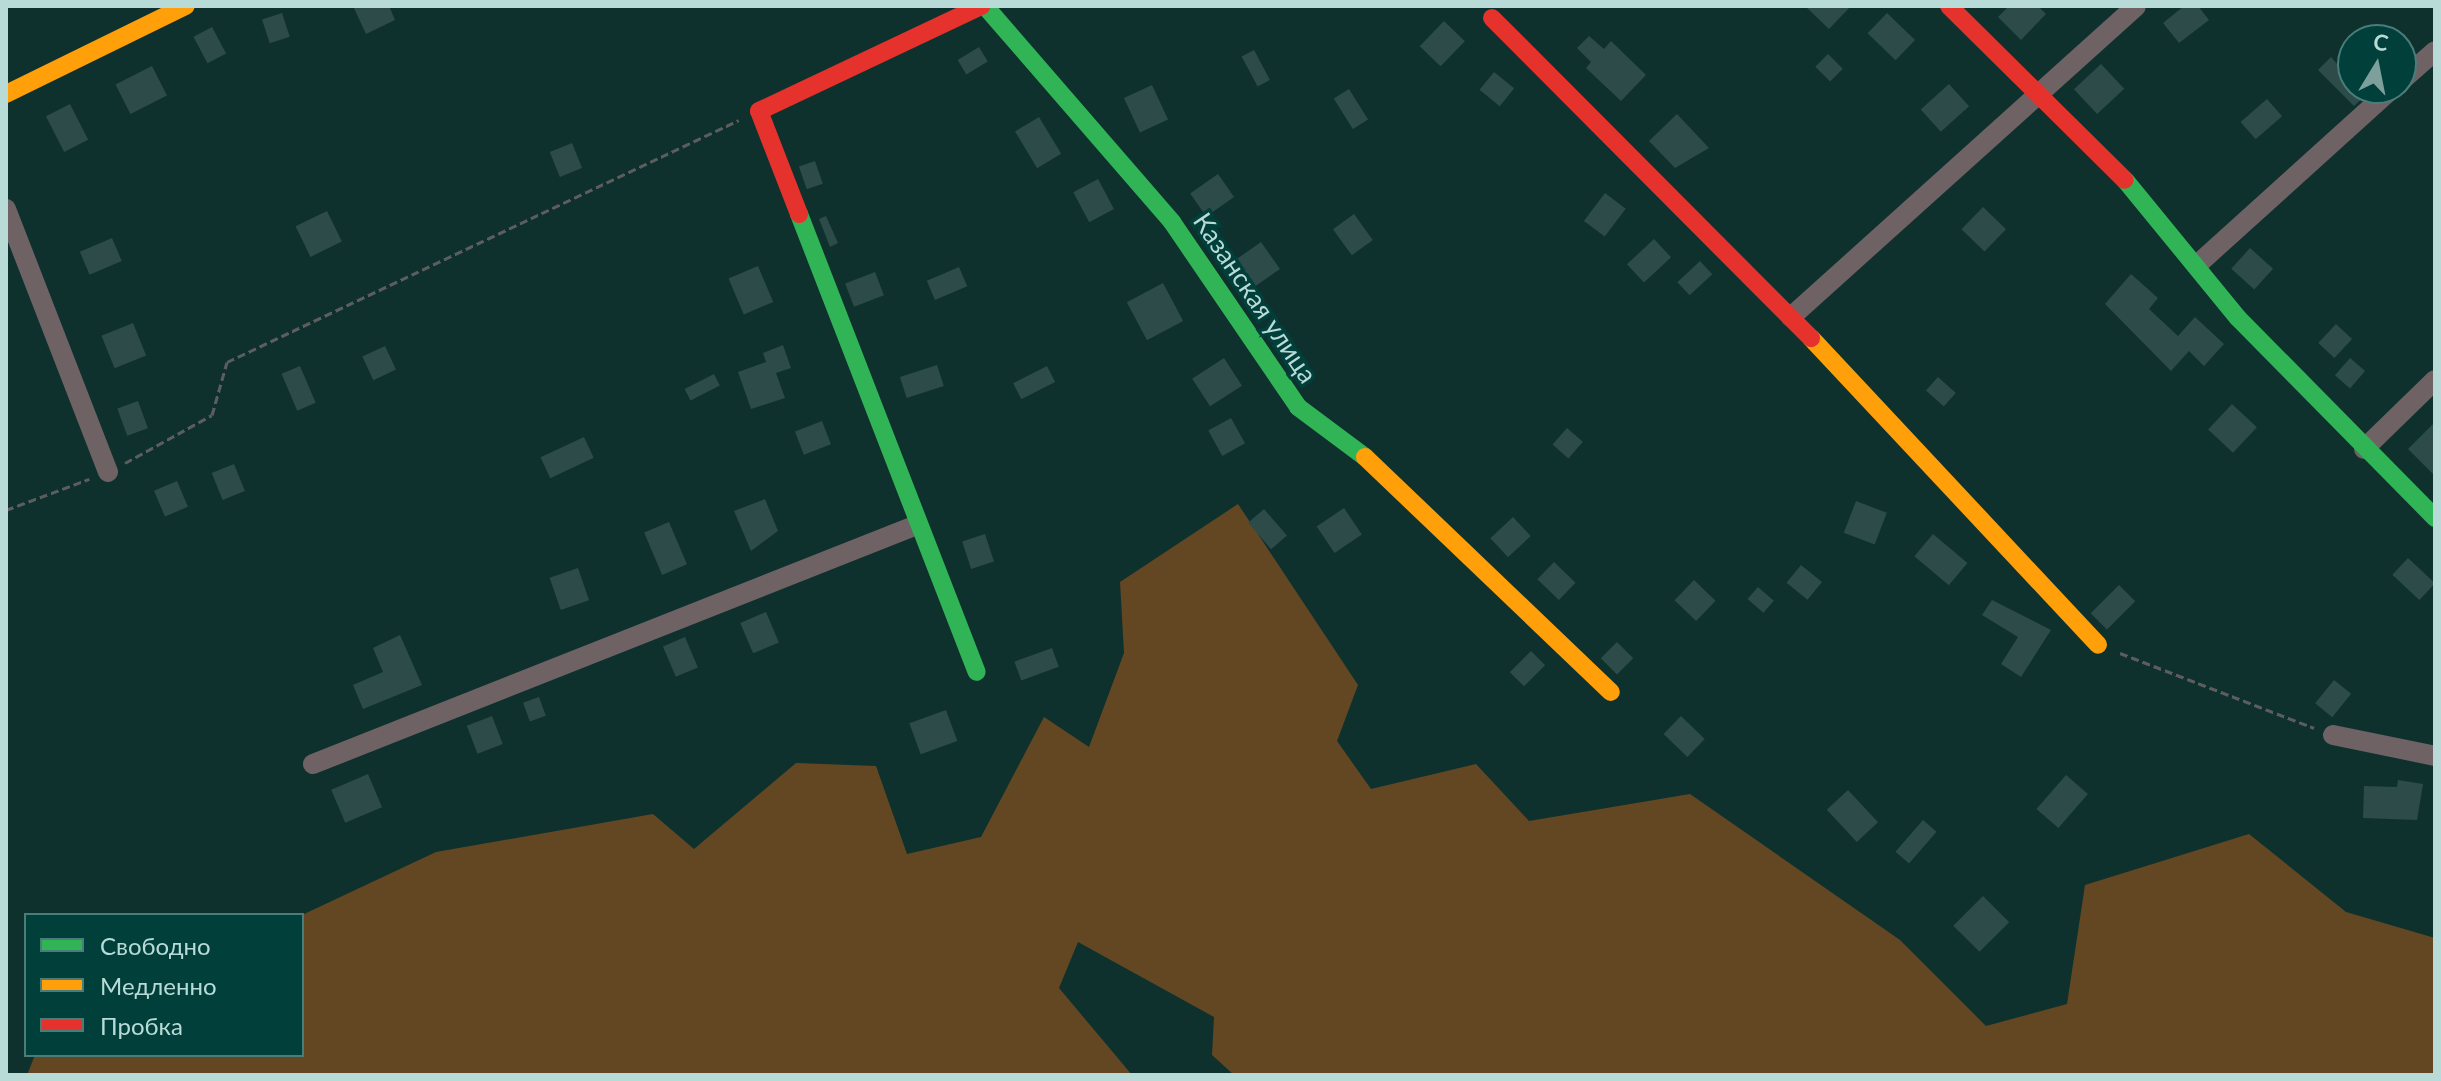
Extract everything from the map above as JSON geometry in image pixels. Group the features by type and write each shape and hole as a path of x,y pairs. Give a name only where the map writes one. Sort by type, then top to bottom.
{"street":[{"path":"6,94 186,6"},
{"path":"977,672 917,525 759,111 983,6"},
{"name":"Казанская улица","path":"983,6 1172,222 1298,407 1376,465 1611,692"},
{"path":"1949,6 2037,90 2198,264 2238,318 2435,518"},
{"path":"1791,317 2037,90 2136,6"},
{"path":"1492,18 1791,317 2098,645"},
{"path":"2417,67 2435,51"},
{"path":"2198,264 2375,104"},
{"path":"6,209 108,472"},
{"path":"2364,449 2435,380"},
{"path":"313,764 917,525"},
{"path":"2333,735 2435,756"}],"path":[{"path":"6,510 108,472 212,415 227,362 759,111"},
{"path":"2098,645 2333,735"}],"shaded area":[{"path":"1238,504 1358,685 1337,741 1371,789 1476,764 1529,821 1690,794 1900,940 1986,1026 2067,1004 2085,885 2249,834 2346,912 2435,938 2435,1075 1234,1075 1212,1055 1214,1017 1078,942 1059,988 1132,1075 27,1075 34,1057 304,1057 304,914 436,852 653,814 694,849 796,763 876,766 907,854 981,837 1044,717 1089,747 1124,653 1120,582"}],"building":[{"path":"353,6 389,6 395,20 366,34"},
{"path":"1805,6 1851,6 1829,29"},
{"path":"2009,6 2038,6 2046,14 2021,40 1998,17"},
{"path":"2184,6 2198,6 2209,20 2179,43 2163,23"},
{"path":"282,13 290,37 270,43 262,19"},
{"path":"1887,13 1915,40 1896,60 1868,33"},
{"path":"1444,21 1465,41 1441,66 1420,46"},
{"path":"212,27 226,53 208,63 193,37"},
{"path":"1589,36 1604,49 1611,41 1646,75 1621,101 1586,68 1591,62 1577,48"},
{"path":"979,47 988,62 966,74 958,60"},
{"path":"1254,50 1270,80 1258,87 1242,57"},
{"path":"1828,54 1843,69 1830,82 1815,67"},
{"path":"2331,57 2337,64 2337,89 2318,70"},
{"path":"2101,64 2124,89 2097,114 2074,89"},
{"path":"152,66 167,95 130,114 115,85"},
{"path":"1494,72 1514,88 1500,106 1480,90"},
{"path":"1949,84 1969,106 1941,132 1921,109"},
{"path":"1152,85 1168,119 1140,133 1124,98"},
{"path":"1349,89 1368,120 1353,129 1334,99"},
{"path":"2267,99 2282,116 2256,139 2241,122"},
{"path":"70,104 88,140 64,152 46,116"},
{"path":"1677,114 1709,148 1675,168 1649,141"},
{"path":"1039,117 1061,154 1037,168 1015,131"},
{"path":"572,143 582,168 560,177 550,152"},
{"path":"815,161 823,184 807,189 799,167"},
{"path":"1218,174 1234,197 1206,216 1190,194"},
{"path":"1098,179 1114,209 1089,222 1073,192"},
{"path":"1605,193 1626,209 1605,237 1584,221"},
{"path":"1983,207 2006,229 1984,252 1961,229"},
{"path":"327,211 342,242 310,257 296,226"},
{"path":"1354,214 1373,240 1352,255 1333,229"},
{"path":"826,216 838,243 830,247 819,219"},
{"path":"112,238 122,261 90,275 80,252"},
{"path":"1654,239 1671,257 1644,283 1627,264"},
{"path":"1261,242 1280,269 1255,287 1236,260"},
{"path":"2250,248 2273,269 2254,290 2231,269"},
{"path":"1700,261 1712,274 1690,295 1677,282"},
{"path":"758,266 773,302 744,314 729,279"},
{"path":"959,267 967,286 935,300 927,281"},
{"path":"875,272 884,295 854,307 845,283"},
{"path":"2131,274 2158,298 2149,309 2178,336 2195,317 2224,344 2204,366 2189,351 2171,371 2105,304"},
{"path":"1163,283 1183,321 1147,340 1127,302"},
{"path":"133,323 146,355 115,368 101,336"},
{"path":"2336,324 2352,339 2334,358 2318,343"},
{"path":"783,345 791,368 776,373 785,398 751,409 738,372 766,362 763,353"},
{"path":"385,346 396,370 373,380 362,357"},
{"path":"1224,358 1242,386 1210,406 1192,379"},
{"path":"2350,358 2365,371 2350,388 2335,375"},
{"path":"937,365 944,386 907,398 900,377"},
{"path":"300,366 316,403 297,411 282,374"},
{"path":"1047,366 1055,382 1021,399 1013,383"},
{"path":"714,374 720,386 690,401 685,389"},
{"path":"1938,377 1956,393 1944,406 1926,390"},
{"path":"138,401 148,428 127,436 117,409"},
{"path":"2232,404 2257,427 2233,453 2208,430"},
{"path":"1231,418 1245,443 1222,456 1208,431"},
{"path":"822,421 831,444 804,455 795,431"},
{"path":"2435,422 2435,476 2408,449"},
{"path":"1567,428 1583,442 1568,458 1553,445"},
{"path":"584,437 594,458 550,478 540,457"},
{"path":"234,464 245,491 223,500 212,473"},
{"path":"177,481 188,507 165,517 154,491"},
{"path":"765,499 778,531 751,551 734,511"},
{"path":"1856,501 1887,513 1875,545 1844,533"},
{"path":"1344,508 1362,535 1335,553 1317,526"},
{"path":"1264,509 1287,535 1271,549 1248,523"},
{"path":"1513,517 1531,536 1508,557 1490,538"},
{"path":"669,522 687,564 662,575 644,533"},
{"path":"985,534 994,562 971,569 962,541"},
{"path":"1933,534 1967,563 1949,585 1914,556"},
{"path":"2408,558 2435,583 2419,600 2392,575"},
{"path":"1554,562 1576,583 1559,600 1537,579"},
{"path":"1801,565 1822,582 1808,600 1787,583"},
{"path":"578,568 589,600 561,610 550,578"},
{"path":"1694,580 1716,601 1696,621 1675,600"},
{"path":"2119,585 2135,601 2107,630 2091,613"},
{"path":"1758,587 1774,601 1763,613 1748,599"},
{"path":"1992,600 2051,630 2021,677 2001,664 2018,637 1982,615"},
{"path":"766,612 779,642 753,653 740,623"},
{"path":"400,635 422,685 363,709 353,685 383,672 373,648"},
{"path":"685,637 698,667 676,677 663,646"},
{"path":"1617,642 1633,658 1617,675 1601,658"},
{"path":"1052,648 1059,667 1021,680 1014,662"},
{"path":"1531,651 1545,665 1524,686 1510,672"},
{"path":"2334,680 2351,694 2332,717 2315,703"},
{"path":"539,697 546,716 530,722 523,703"},
{"path":"946,710 957,741 921,754 909,723"},
{"path":"492,716 503,744 478,754 467,726"},
{"path":"1681,716 1705,739 1687,757 1664,734"},
{"path":"368,774 382,807 345,823 331,790"},
{"path":"2066,775 2088,794 2058,828 2036,809"},
{"path":"2398,780 2423,784 2417,820 2363,818 2364,786 2397,787"},
{"path":"1848,790 1878,822 1857,842 1827,810"},
{"path":"1923,820 1937,832 1909,864 1895,852"},
{"path":"1983,896 2009,922 1979,952 1953,926"}],"traffic: fast":[{"path":"985,6 1172,222 1298,407 1365,457"},
{"path":"2125,180 2238,318 2435,518"},
{"path":"799,214 977,672"}],"traffic: slow":[{"path":"6,94 186,6"},
{"path":"1811,338 2098,645"},
{"path":"1365,457 1611,692"}],"traffic: jam":[{"path":"799,214 759,111 981,6"},
{"path":"1949,6 2125,180"},
{"path":"1492,18 1811,338"}]}
